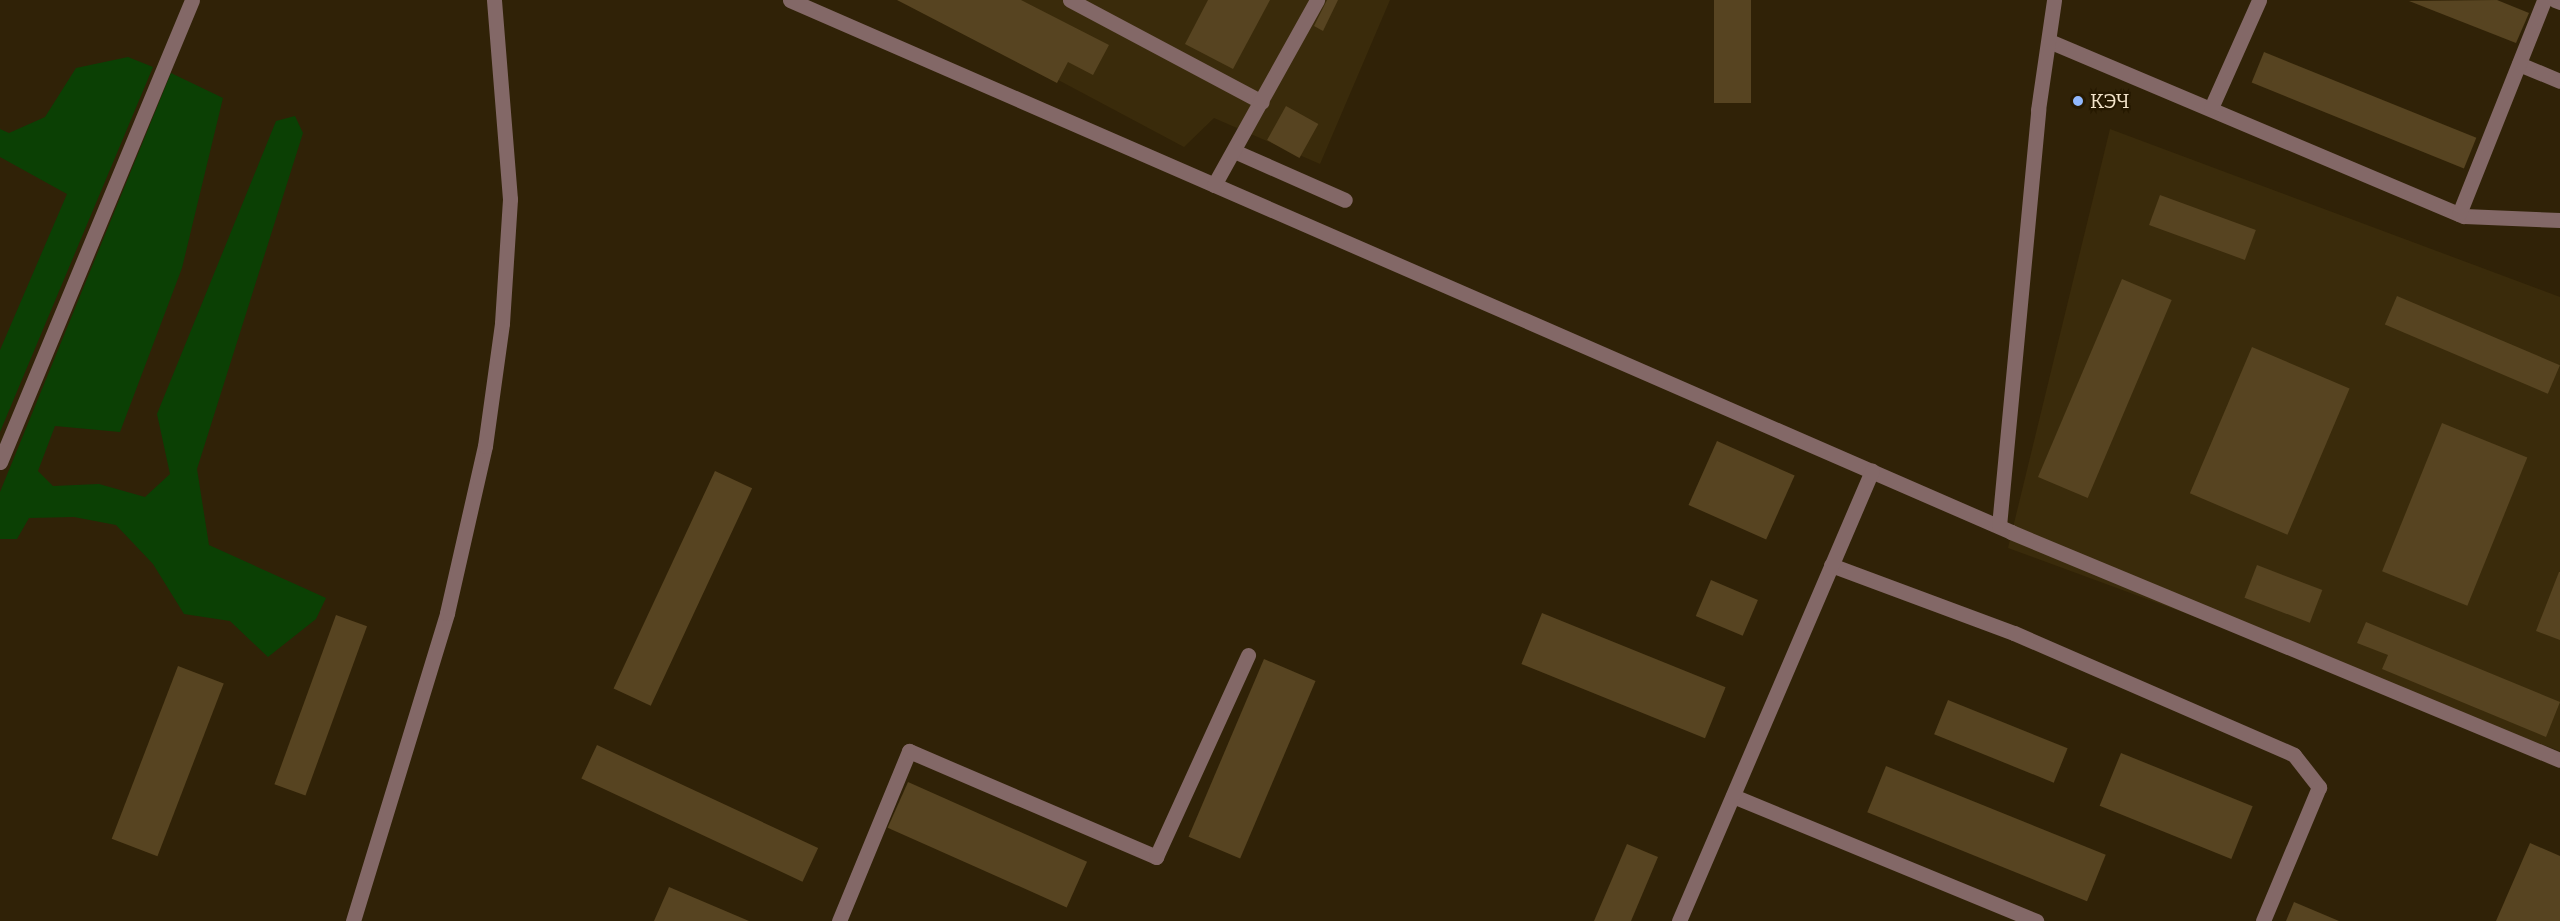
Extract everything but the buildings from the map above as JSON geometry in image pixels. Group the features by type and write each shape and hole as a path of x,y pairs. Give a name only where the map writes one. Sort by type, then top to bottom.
{"street":[{"path":"0,462 192,0"},
{"path":"353,921 447,614 485,446 502,323 510,198 494,0"},
{"path":"790,0 1999,526 2560,760"},
{"path":"1070,0 1262,102"},
{"path":"1214,185 1317,0"},
{"path":"1999,526 2054,0"},
{"path":"2211,108 2259,0"},
{"path":"2459,214 2544,0"},
{"path":"2555,0 2560,2"},
{"path":"2049,41 2459,214 2560,220"},
{"path":"2519,64 2560,81"},
{"path":"1234,152 1345,200"},
{"path":"1679,921 1872,471"},
{"path":"1832,565 2014,633 2294,755 2319,787 2263,921"},
{"path":"839,921 909,751 1156,857 1248,655"},
{"path":"1733,796 2036,921"}],"shaded area":[{"path":"908,0 1390,0 1320,164 1214,118 1184,147"},
{"path":"2110,129 2560,297 2560,751 2008,548"}],"green space":[{"path":"128,57 153,67 0,432 0,350 67,194 0,157 0,129 9,133 45,117 76,68"},
{"path":"171,73 223,98 182,268 120,432 55,426 38,471 53,486 99,484 145,497 170,474 157,414 276,121 295,116 303,133 197,469 209,545 326,598 316,619 268,657 230,621 184,614 153,564 116,525 74,517 29,518 17,539 0,539 0,492"}],"place":[{"name":"КЭЧ","path":"2078,101"}]}
